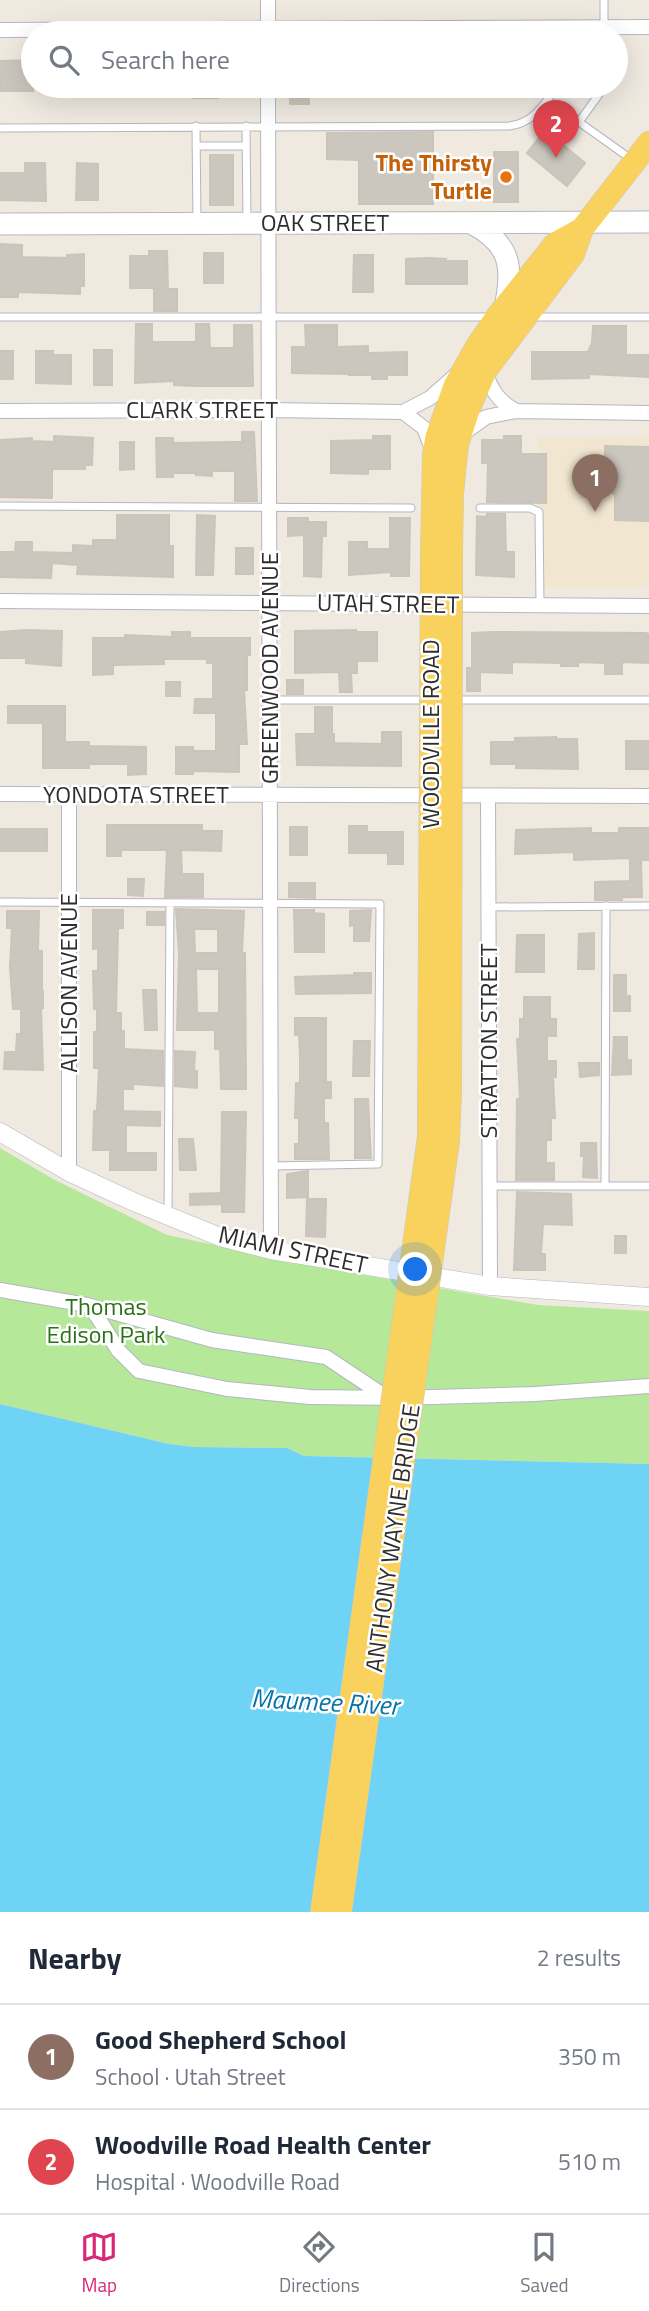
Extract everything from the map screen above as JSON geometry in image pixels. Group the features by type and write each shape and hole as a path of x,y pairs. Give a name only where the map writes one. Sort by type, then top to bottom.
{"main road":[{"name":"WOODVILLE ROAD","path":"419,1289 431,1111 442,552 434,455 445,411 555,244 585,225 643,152"},
{"name":"OAK STREET","path":"0,224 469,222 585,225 649,222"},
{"path":"469,222 496,240 509,261 509,314"},
{"name":"WOODVILLE ROAD","path":"442,552 460,436 474,370"},
{"name":"ANTHONY WAYNE BRIDGE","path":"322,1912 419,1289"},
{"name":"ANTHONY WAYNE BRIDGE","path":"340,1912 419,1289"}],"street":[{"path":"268,0 268,21"},
{"path":"628,28 649,27"},
{"path":"0,30 21,30"},
{"name":"GREENWOOD AVENUE","path":"268,98 268,126 258,223 269,317 271,1250"},
{"path":"403,412 474,370 505,405 516,411"},
{"name":"CLARK STREET","path":"0,411 403,412"},
{"path":"460,436 486,417 516,411 649,413"},
{"path":"403,412 424,428 434,455"},
{"name":"UTAH STREET","path":"0,601 649,606"},
{"name":"YONDOTA STREET","path":"0,794 649,796"},
{"name":"ALLISON AVENUE","path":"69,794 69,1172"},
{"name":"STRATTON STREET","path":"488,796 490,1286"},
{"name":"MIAMI STREET","path":"0,1132 69,1172 168,1217 220,1237 271,1250 490,1286 649,1297"},
{"path":"0,1290 87,1305 212,1340 326,1357 369,1388 398,1398"},
{"path":"87,1305 127,1360 139,1371 226,1389 310,1397 398,1398 535,1394 649,1386"}],"lane":[{"path":"603,21 604,0"},
{"path":"0,128 509,126 533,117 548,98"},
{"path":"579,122 596,98"},
{"path":"554,109 567,119 643,152"},
{"path":"196,126 197,223"},
{"path":"246,127 258,223"},
{"path":"196,146 247,146"},
{"path":"0,317 509,314 649,317"},
{"path":"0,506 411,508"},
{"path":"480,508 530,508 539,512 540,605"},
{"path":"270,700 649,700"},
{"path":"0,902 380,904 378,1164 271,1166"},
{"path":"168,1217 170,904"},
{"path":"605,1186 606,906"},
{"path":"488,907 649,906"},
{"path":"490,1186 649,1186"}],"shaded area":[{"path":"649,437 649,587 541,587 539,438"}],"green space":[{"name":"Thomas Edison Park","path":"0,1148 53,1179 167,1235 341,1271 538,1305 649,1311 649,1464 304,1456 287,1448 194,1447 169,1444 0,1404"}],"water":[{"name":"Maumee River","path":"0,1404 169,1444 194,1447 287,1448 304,1456 649,1464 649,1912 0,1912"}],"building":[{"path":"21,60 21,91 0,91 0,61"},
{"path":"290,98 309,98 309,104 290,104"},
{"path":"545,130 585,163 567,186 527,153"},
{"path":"433,132 433,204 359,204 359,160 327,159 327,133"},
{"name":"The Thirsty Turtle","path":"494,152 518,152 518,202 494,202"},
{"path":"210,155 233,155 233,205 210,205"},
{"path":"25,163 45,163 46,201 0,200 0,173 25,173"},
{"path":"77,163 98,164 98,200 76,200"},
{"path":"0,244 22,245 22,257 67,258 67,255 84,254 84,286 80,286 80,294 18,292 18,297 0,297"},
{"path":"149,251 167,251 168,289 177,289 177,311 154,311 154,288 130,288 130,256 149,256"},
{"path":"204,253 223,253 223,283 204,283"},
{"path":"354,255 373,255 373,292 353,292"},
{"path":"406,259 467,261 467,284 406,284"},
{"path":"136,324 152,324 152,342 196,342 196,324 209,324 210,348 234,348 234,325 252,325 253,386 174,385 174,381 135,383"},
{"path":"305,325 337,325 337,347 368,346 368,353 407,352 407,375 387,375 387,379 372,379 372,375 292,373 292,347 306,347"},
{"path":"593,326 626,326 626,355 649,355 649,377 589,374 589,378 532,379 532,352 588,352 592,343"},
{"path":"94,350 112,350 112,385 94,385"},
{"path":"0,351 13,351 13,379 0,379"},
{"path":"36,351 71,355 71,384 36,383"},
{"path":"242,432 254,432 257,501 235,501 235,471 212,471 212,476 173,473 173,477 157,477 156,438 173,438 173,443 242,442"},
{"path":"54,436 93,438 92,465 85,465 85,469 52,469 52,498 0,497 0,440 32,438 32,441 54,442"},
{"path":"373,436 390,436 390,469 368,469 368,474 331,473 331,441 373,440"},
{"path":"504,436 521,436 521,454 546,454 546,503 487,502 488,463 482,463 482,440 504,440"},
{"path":"120,442 134,442 134,469 120,470"},
{"path":"605,446 649,447 649,521 615,520 615,494 613,489 607,489 607,478 602,478"},
{"path":"487,514 505,514 506,552 514,552 514,577 476,575 477,516 486,517"},
{"path":"117,515 169,515 173,577 77,574 78,565 52,563 51,578 0,577 0,552 15,552 16,542 32,542 32,552 73,553 73,545 93,546 93,540 117,540"},
{"path":"197,515 215,516 213,575 196,575"},
{"path":"288,518 326,522 326,536 322,536 321,577 304,576 304,535 288,536"},
{"path":"390,518 410,518 409,576 391,576 391,572 349,575 349,542 367,542 367,549 390,549"},
{"path":"236,548 253,548 253,574 236,574"},
{"path":"62,631 61,666 26,663 26,658 0,658 0,632"},
{"path":"295,631 377,632 377,661 357,661 357,673 351,673 352,692 340,692 339,672 295,673"},
{"path":"172,632 190,632 190,638 250,638 247,690 244,690 247,744 239,744 239,772 193,771 193,774 176,774 176,747 193,747 193,751 216,751 216,713 194,713 195,699 213,699 213,663 207,663 207,659 164,659 164,664 113,665 113,674 93,675 93,638 125,638 125,635 172,637"},
{"path":"472,633 646,633 649,634 649,663 622,662 622,674 605,674 605,663 578,662 578,666 561,666 561,663 512,662 512,673 480,672 480,691 467,691 467,668 472,668"},
{"path":"287,680 303,680 303,694 287,694"},
{"path":"166,682 180,682 180,696 166,696"},
{"path":"8,706 65,706 65,742 89,742 89,746 146,747 146,774 128,775 128,764 89,764 89,768 43,768 43,723 8,723"},
{"path":"315,707 332,707 334,743 382,744 382,732 401,732 401,766 297,765 296,734 315,734"},
{"path":"515,738 577,739 578,769 516,768 516,764 491,764 491,742 515,742"},
{"path":"626,741 649,741 649,769 626,769"},
{"path":"107,825 202,825 202,831 222,831 221,851 181,850 182,874 203,874 203,897 165,897 167,850 121,850 121,856 107,856"},
{"path":"349,826 367,826 367,832 403,832 403,864 388,864 388,853 349,853"},
{"path":"290,827 307,827 307,855 290,855"},
{"path":"591,828 591,833 619,833 619,828 649,828 649,860 641,860 642,897 595,900 595,882 630,881 630,858 574,860 574,852 515,854 516,830"},
{"path":"0,829 47,829 47,851 0,851"},
{"path":"128,879 144,879 143,896 128,895"},
{"path":"289,883 315,883 315,898 289,897"},
{"path":"176,909 244,911 242,953 245,953 246,1089 221,1089 220,1049 215,1049 215,1030 177,1030 179,954","holes":["194,929 218,929 218,953 195,953","196,969 219,969 219,1013 197,1013"]},
{"path":"93,910 123,910 123,928 118,928 116,1013 121,1013 124,1049 163,1051 163,1086 133,1084 133,1089 123,1089 123,1111 160,1112 160,1126 126,1125 126,1153 156,1153 156,1170 110,1170 110,1150 93,1150 99,1068 94,1068 97,1009 94,1009 93,971 98,971 98,948 93,949"},
{"path":"294,910 314,910 314,913 324,914 324,952 295,952"},
{"path":"371,910 369,941 354,941 354,925 350,926 350,911"},
{"path":"7,911 39,911 43,1070 4,1069 5,1052 16,1052 17,1034 21,1034 21,1009 13,1009 10,967 12,928 7,928"},
{"path":"147,912 164,912 164,925 147,925"},
{"path":"594,933 594,969 578,969 579,934"},
{"path":"517,935 544,935 544,972 516,972"},
{"path":"371,973 371,993 296,994 295,977"},
{"path":"614,975 626,975 626,996 630,996 630,1011 614,1011"},
{"path":"143,990 156,990 157,1030 145,1030"},
{"path":"524,997 550,997 550,1019 556,1019 556,1036 547,1036 547,1061 556,1061 556,1077 553,1077 555,1118 551,1118 551,1140 546,1140 546,1163 554,1163 554,1180 516,1180 517,1099 520,1099 517,1039 520,1039 520,1019 524,1019"},
{"path":"295,1018 326,1018 326,1082 331,1082 331,1098 324,1098 324,1123 328,1123 329,1159 295,1159 295,1144 299,1144 299,1118 295,1118 296,1083 300,1083 300,1056 299,1035 295,1035"},
{"path":"614,1037 627,1037 627,1060 631,1060 631,1074 612,1075"},
{"path":"354,1041 370,1041 369,1076 353,1076"},
{"path":"175,1051 195,1052 197,1088 175,1086"},
{"path":"579,1063 599,1063 599,1075 580,1077"},
{"path":"355,1099 368,1099 371,1158 355,1158"},
{"path":"222,1112 246,1112 244,1212 222,1212 222,1204 190,1205 190,1194 221,1193"},
{"path":"179,1139 193,1139 196,1170 180,1170"},
{"path":"581,1143 596,1143 597,1178 583,1177 584,1156 581,1156"},
{"path":"308,1171 308,1197 287,1198 287,1174"},
{"path":"517,1192 571,1194 572,1225 543,1224 541,1254 545,1254 545,1270 514,1270"},
{"path":"307,1199 326,1199 325,1237 306,1236"},
{"path":"615,1236 626,1236 626,1253 615,1253"}],"place":[{"name":"Woodville Road Health Center","path":"556,158"},
{"name":"The Thirsty Turtle","path":"506,177"},
{"name":"Good Shepherd School","path":"595,512"}]}
